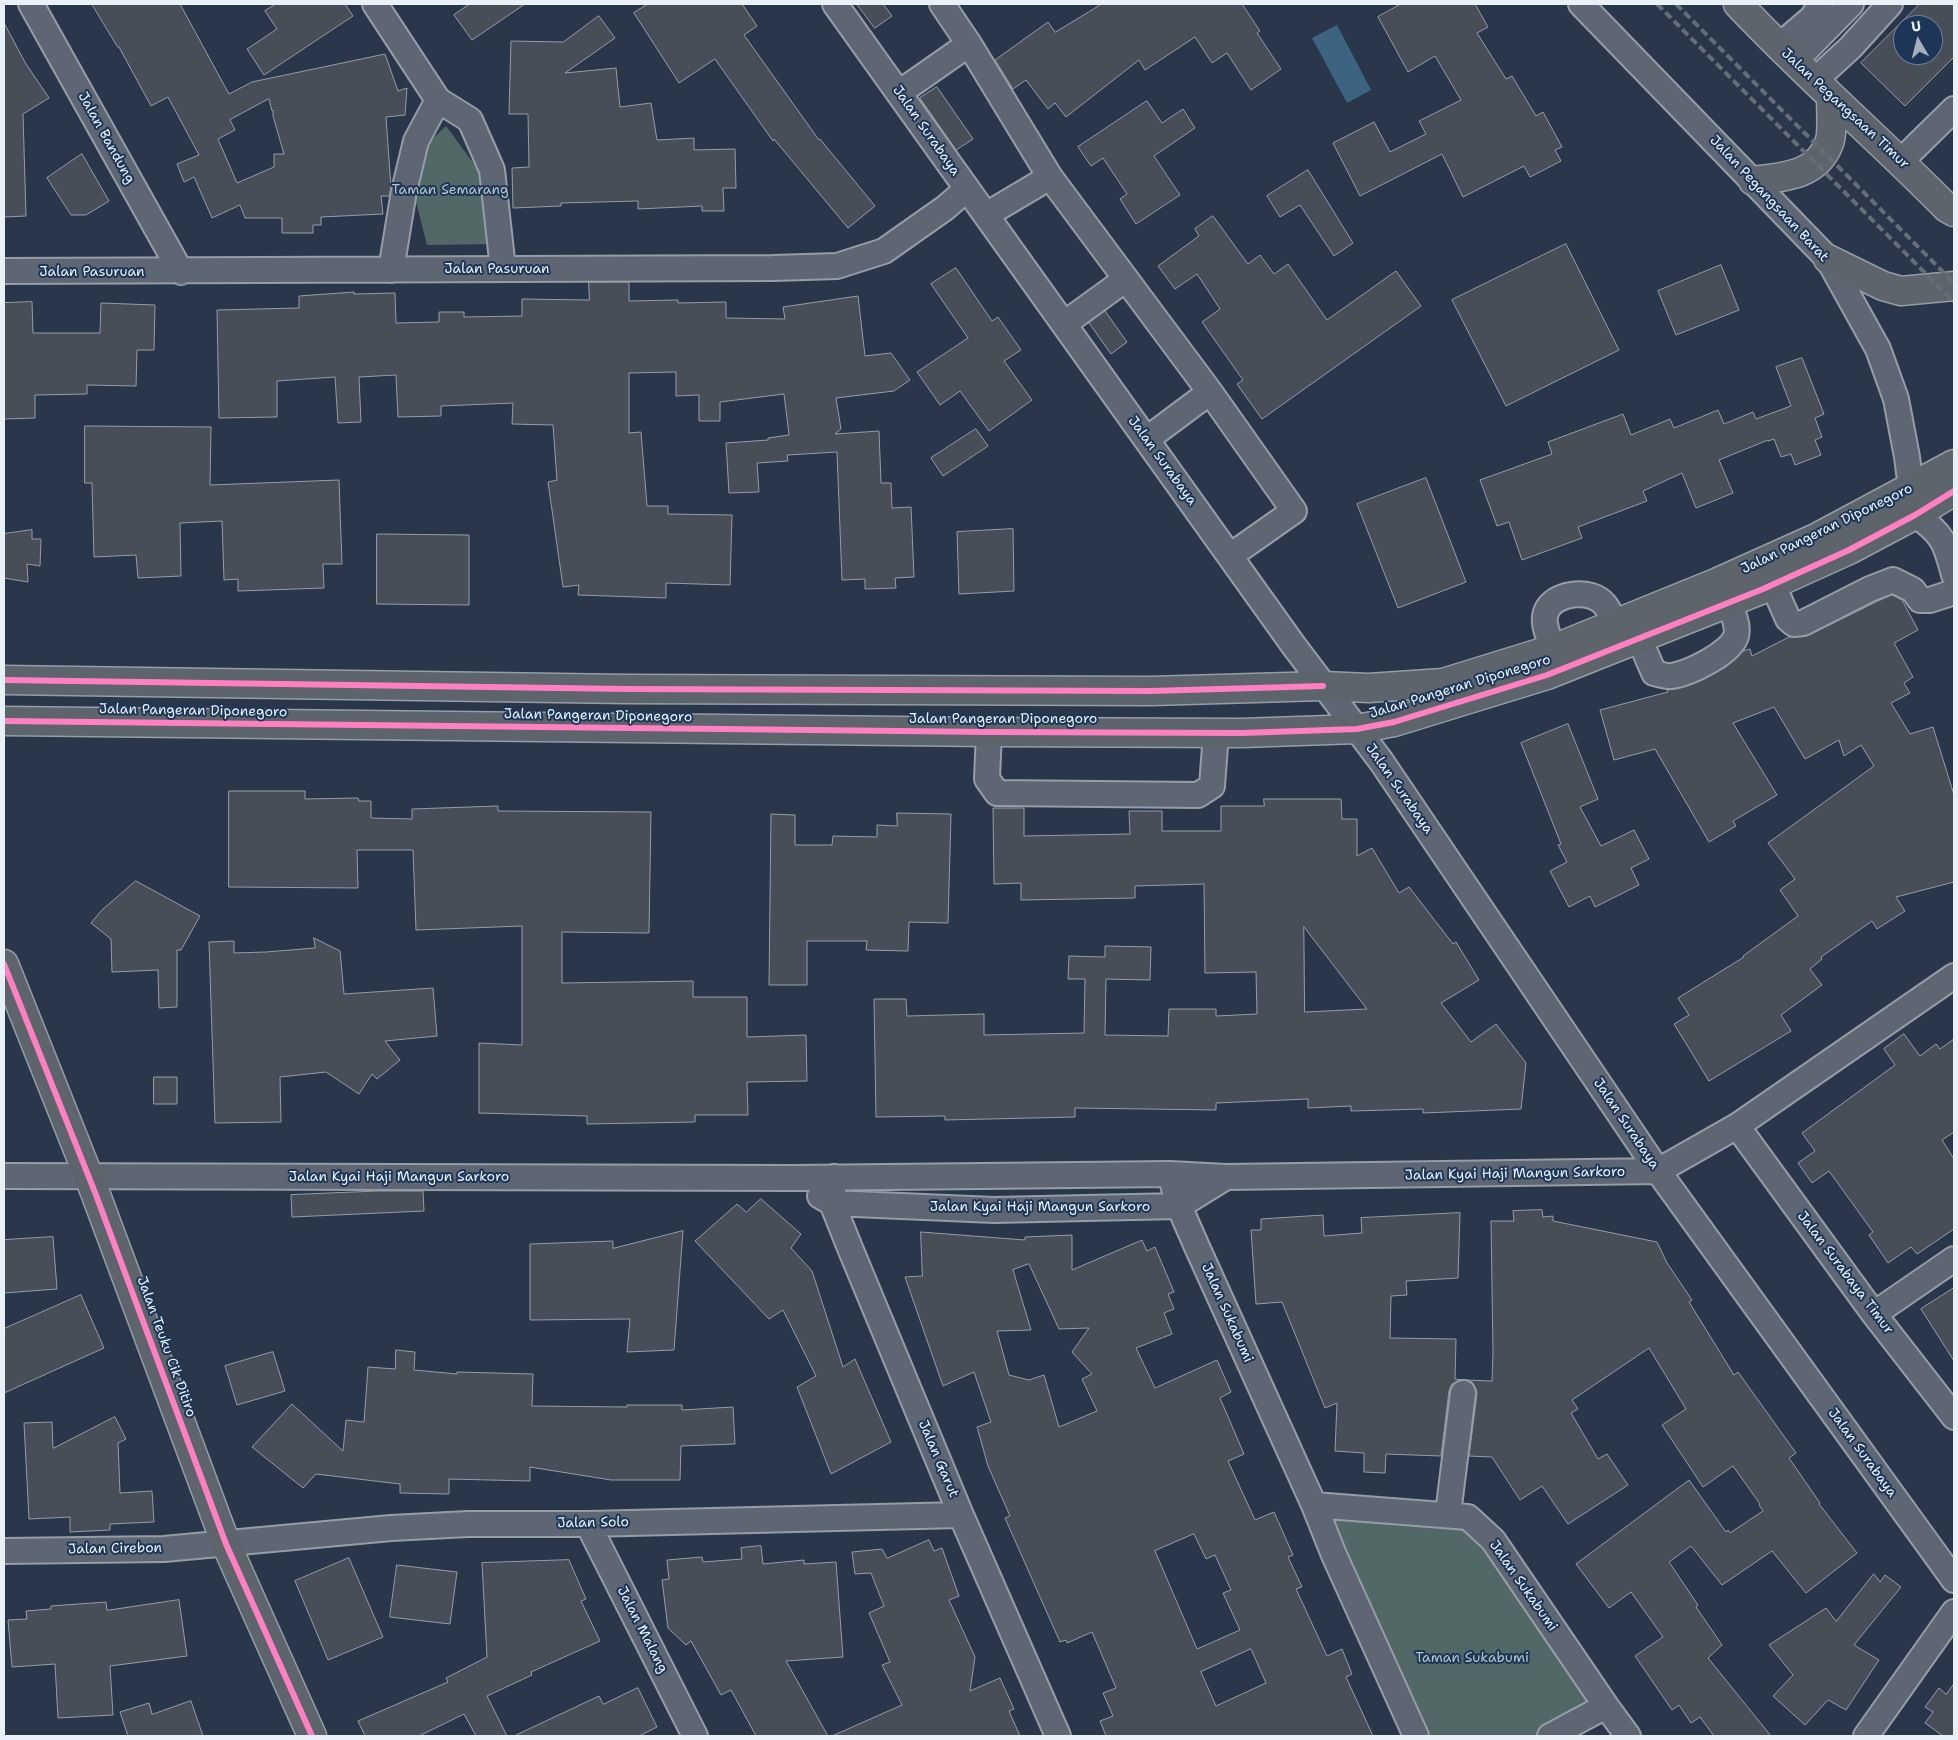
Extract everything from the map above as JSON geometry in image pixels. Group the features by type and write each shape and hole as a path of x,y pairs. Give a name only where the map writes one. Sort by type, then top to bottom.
{"main road":[{"name":"Jalan Pegangsaan Timur","path":"1738,4 1786,55 1901,161 1947,208 1954,212"},
{"path":"1754,181 1795,175 1818,161 1830,142 1823,88"},
{"path":"1828,259 1883,286 1901,291 1954,286"},
{"name":"Jalan Pangeran Diponegoro","path":"4,721 989,732 1216,733 1358,729 1394,722 1547,675 1639,638 1816,538 1954,464"},
{"name":"Jalan Pangeran Diponegoro","path":"4,680 627,689 1151,691 1323,686 1369,688 1443,683 1553,649 1615,624 1723,592 1773,585 1849,550 1915,515 1954,491"},
{"path":"627,689 642,696 647,702 648,712 637,729"},
{"name":"Jalan Teuku Cik Ditiro","path":"4,964 89,1176 226,1544 312,1736"}],"street":[{"name":"Jalan Bandung","path":"31,4 182,272"},
{"path":"375,4 438,100 470,120 492,170 503,269"},
{"name":"Jalan Surabaya","path":"835,4 967,189 996,209 1064,324 1323,686 1381,761 1658,1172 1954,1580"},
{"path":"942,4 969,44 1040,183 1116,286 1294,511 1230,556"},
{"name":"Jalan Pegangsaan Barat","path":"1581,4 1828,259 1865,323 1881,356 1896,399 1911,488"},
{"path":"1786,55 1820,4"},
{"path":"1786,55 1852,4"},
{"path":"1823,88 1850,48 1890,4"},
{"path":"899,93 969,44"},
{"path":"391,270 404,191 416,141 438,100"},
{"path":"1901,161 1954,109"},
{"path":"996,209 1040,183"},
{"name":"Jalan Pasuruan","path":"4,271 182,272 837,266 884,252 945,208 967,189"},
{"path":"1064,324 1116,286"},
{"path":"1147,439 1203,397"},
{"path":"1915,515 1933,528 1945,544 1954,575"},
{"path":"1773,585 1788,619 1794,624 1803,623 1870,589 1893,580 1914,590 1920,600 1930,600 1954,592"},
{"path":"1639,638 1654,673 1671,676 1709,661 1730,647 1736,635 1736,618 1723,592"},
{"path":"1553,649 1546,632 1545,620 1548,608 1562,597 1591,596 1604,602 1615,624"},
{"path":"989,732 987,779 997,793 1198,795 1212,786 1216,733"},
{"name":"Jalan Kyai Haji Mangun Sarkoro","path":"4,1176 793,1178 1170,1174 1226,1177 1658,1172 1737,1126 1954,976"},
{"name":"Jalan Surabaya Timur","path":"1737,1126 1874,1314 1954,1417"},
{"name":"Jalan Sukabumi","path":"1170,1174 1179,1206 1314,1504 1334,1556 1416,1736"},
{"path":"993,1176 994,1210"},
{"name":"Jalan Garut","path":"834,1177 832,1204 961,1515 1058,1736"},
{"path":"1179,1206 1226,1177"},
{"path":"793,1178 832,1204"},
{"name":"Jalan Kyai Haji Mangun Sarkoro","path":"832,1204 994,1210 1179,1206"},
{"path":"1874,1314 1954,1259"},
{"path":"1448,1514 1463,1393"},
{"name":"Jalan Sukabumi","path":"1314,1504 1366,1510 1448,1514 1468,1517 1493,1540 1628,1736"},
{"name":"Jalan Solo","path":"226,1544 391,1528 468,1524 588,1524 961,1515"},
{"name":"Jalan Malang","path":"588,1524 695,1736"},
{"name":"Jalan Cirebon","path":"4,1550 164,1549 226,1544"},
{"path":"1866,1736 1954,1612"},
{"path":"1550,1736 1606,1706"}],"green space":[{"name":"Taman Semarang","path":"446,126 483,176 496,244 427,245 412,186 419,151"},
{"name":"Taman Sukabumi","path":"1324,1514 1443,1519 1479,1534 1596,1703 1534,1736 1422,1736"}],"water":[{"path":"1337,25 1371,90 1347,103 1312,38"}],"building":[{"path":"92,4 180,4 229,94 252,82 385,54 398,91 407,88 405,115 386,117 391,188 389,196 381,196 383,214 321,217 321,225 313,225 313,233 282,233 282,218 245,218 240,205 212,218 194,177 184,182 177,164 199,155 168,97 151,106","holes":["269,99 284,154 274,154 274,167 237,183 218,139 235,130 230,120"]},
{"path":"276,4 345,4 353,16 264,75 247,49 277,29 265,11"},
{"path":"470,4 525,4 472,40 454,15"},
{"path":"648,4 742,4 757,26 744,35 819,140 875,206 848,228 774,139 773,141 715,59 679,83 634,13"},
{"path":"857,4 883,4 892,16 875,28"},
{"path":"1102,4 1242,4 1260,31 1257,33 1281,69 1251,90 1227,53 1212,63 1195,37 1145,70 1139,60 1066,117 1055,103 1048,109 1026,80 1013,89 995,60 1048,22 1055,32"},
{"path":"1401,4 1475,4 1488,27 1477,33 1506,79 1512,76 1536,116 1543,112 1562,147 1555,150 1561,161 1530,177 1524,166 1463,197 1442,154 1360,196 1333,143 1374,122 1390,152 1426,134 1419,121 1461,100 1435,56 1408,72 1378,17"},
{"path":"1920,4 1954,4 1954,57 1905,106 1861,63 1893,31 1893,65 1943,65 1943,15 1909,15"},
{"path":"599,16 615,38 565,73 616,68 620,107 651,103 657,140 694,138 694,150 735,149 736,188 723,188 724,211 702,211 702,206 638,209 638,201 561,203 561,206 513,208 512,168 529,167 528,114 509,114 511,41 563,42"},
{"path":"4,23 26,64 49,98 23,114 26,216 4,217"},
{"path":"937,87 973,139 956,150 920,98"},
{"path":"1147,101 1162,123 1183,109 1195,128 1154,156 1180,195 1136,224 1120,199 1127,194 1103,158 1091,166 1078,147"},
{"path":"82,154 109,201 86,215 71,215 47,178"},
{"path":"1308,170 1353,243 1334,256 1300,205 1280,217 1267,196"},
{"path":"1213,216 1248,264 1260,255 1274,274 1288,264 1327,320 1396,271 1421,306 1262,419 1237,384 1243,380 1202,322 1220,309 1197,274 1175,289 1158,266 1199,236 1195,229"},
{"path":"1566,244 1619,350 1506,406 1452,300"},
{"path":"1721,265 1739,310 1676,335 1658,291"},
{"path":"956,268 992,321 998,317 1021,350 1004,361 1032,400 989,431 960,391 940,405 917,372 968,338 931,284"},
{"path":"589,282 629,282 629,301 678,300 678,303 726,302 726,318 785,319 783,307 858,296 865,356 891,353 910,380 894,391 836,398 841,429 835,434 879,431 881,483 891,483 892,508 911,507 914,577 895,578 896,588 865,589 865,579 842,580 837,452 787,455 788,461 757,463 759,492 729,493 726,443 768,440 768,438 789,435 784,394 720,402 720,421 699,421 699,395 676,396 676,372 629,373 629,433 641,432 647,506 668,506 668,514 732,515 730,585 666,583 666,598 578,595 579,585 563,587 548,482 557,480 553,425 512,424 513,403 441,406 441,416 398,417 396,375 359,377 361,422 338,423 335,377 277,381 277,417 219,418 217,310 299,308 299,296 354,292 354,294 395,293 396,323 439,322 439,312 464,312 464,317 522,316 522,299 589,300"},
{"path":"32,302 33,333 100,333 101,303 155,305 154,350 137,350 136,386 87,385 87,394 35,395 35,418 4,419 4,303"},
{"path":"1105,311 1127,342 1111,354 1089,323"},
{"path":"1802,358 1824,414 1815,418 1822,437 1815,440 1821,455 1795,465 1791,454 1781,457 1774,439 1768,440 1719,460 1733,493 1696,508 1682,473 1643,491 1647,501 1578,527 1582,538 1522,560 1509,522 1497,526 1480,480 1552,454 1548,442 1623,414 1631,435 1670,419 1674,428 1718,410 1724,424 1753,412 1756,419 1791,406 1776,367"},
{"path":"85,426 211,427 210,485 339,480 342,564 323,564 324,588 238,591 238,579 224,580 222,521 180,523 181,576 138,578 136,555 94,557 92,483 85,483"},
{"path":"976,429 988,446 943,476 931,458"},
{"path":"1426,478 1466,582 1398,608 1357,504"},
{"path":"1013,529 1014,591 959,594 957,532"},
{"path":"32,530 32,539 41,539 40,566 27,564 28,582 4,578 4,534"},
{"path":"377,534 469,535 469,605 377,604"},
{"path":"1892,595 1902,600 1918,630 1894,643 1913,677 1904,683 1910,693 1891,703 1910,734 1933,727 1954,795 1954,882 1896,897 1905,911 1877,929 1872,921 1821,957 1822,959 1810,969 1822,985 1781,1015 1791,1031 1709,1081 1674,1024 1689,1015 1678,998 1744,957 1798,916 1780,890 1795,879 1768,843 1874,766 1861,745 1844,756 1839,740 1805,759 1774,707 1733,723 1777,795 1733,821 1736,826 1709,842 1655,749 1614,760 1600,710 1693,684 1726,667 1743,651 1750,649 1752,656 1789,637 1809,635"},
{"path":"1568,724 1598,799 1580,807 1601,846 1634,830 1649,859 1631,868 1639,885 1595,907 1590,896 1569,907 1550,871 1567,862 1558,845 1561,844 1521,743"},
{"path":"229,791 305,791 305,799 358,798 359,801 371,801 371,818 412,819 412,809 498,806 498,811 651,812 649,933 562,932 562,983 693,981 693,997 747,997 747,1037 806,1035 807,1081 747,1082 748,1115 695,1115 695,1122 587,1124 587,1116 479,1113 479,1043 522,1045 522,926 416,930 413,850 357,850 358,888 229,887"},
{"path":"1264,799 1341,799 1342,819 1357,819 1357,856 1372,848 1399,893 1409,887 1453,944 1456,942 1479,980 1441,1003 1471,1042 1496,1024 1526,1063 1521,1109 1423,1113 1423,1109 1351,1111 1351,1106 1308,1108 1308,1099 1216,1103 1216,1110 1075,1108 1075,1117 945,1120 945,1116 876,1117 874,999 906,999 907,1016 984,1014 984,1035 1084,1033 1085,979 1068,979 1069,956 1105,957 1105,946 1151,947 1150,980 1106,979 1105,1035 1168,1036 1169,1009 1216,1009 1216,1016 1257,1014 1256,972 1205,973 1204,884 1135,886 1135,898 1021,900 1021,883 994,884 993,808 1024,808 1024,836 1130,834 1129,811 1162,811 1162,831 1221,831 1221,806 1264,806","holes":["1304,927 1367,1009 1305,1012"]},
{"path":"897,813 951,814 948,923 909,922 908,951 866,950 867,941 807,941 807,985 769,985 771,814 795,815 795,845 832,845 833,836 877,837 877,825 897,826"},
{"path":"136,881 200,916 181,950 177,950 177,1007 159,1008 158,970 112,972 111,939 91,923 101,911"},
{"path":"314,938 340,951 344,994 433,988 437,1036 385,1041 400,1060 377,1079 372,1074 359,1094 326,1072 280,1077 281,1122 215,1123 209,942 234,941 234,953 266,952 315,948"},
{"path":"1904,1034 1920,1056 1936,1044 1940,1049 1954,1039 1954,1132 1942,1140 1954,1159 1954,1229 1917,1254 1911,1247 1888,1263 1869,1235 1873,1232 1829,1171 1812,1183 1798,1163 1815,1151 1802,1133 1895,1065 1884,1049"},
{"path":"154,1077 177,1077 177,1104 154,1104"},
{"path":"423,1191 424,1211 292,1217 291,1195"},
{"path":"761,1199 801,1234 791,1248 812,1271 843,1367 855,1359 891,1442 831,1474 797,1387 816,1376 783,1310 769,1319 695,1241 737,1204 746,1212"},
{"path":"1542,1210 1543,1217 1553,1216 1553,1221 1657,1242 1667,1263 1692,1300 1689,1302 1734,1375 1738,1372 1796,1453 1789,1458 1819,1504 1857,1553 1806,1593 1772,1551 1722,1585 1691,1546 1669,1562 1722,1645 1708,1658 1771,1736 1714,1736 1700,1717 1691,1723 1679,1705 1672,1710 1635,1656 1663,1637 1631,1592 1609,1608 1576,1564 1689,1480 1726,1532 1728,1530 1730,1533 1763,1511 1733,1466 1703,1487 1662,1425 1686,1409 1649,1348 1572,1400 1578,1409 1571,1413 1598,1459 1607,1454 1628,1485 1568,1524 1542,1486 1520,1500 1492,1457 1469,1456 1477,1394 1472,1382 1466,1380 1492,1381 1491,1221 1514,1221 1513,1211"},
{"path":"1460,1213 1458,1278 1406,1281 1407,1295 1391,1296 1390,1338 1456,1339 1455,1379 1462,1380 1452,1384 1449,1391 1441,1456 1386,1454 1385,1473 1364,1472 1364,1453 1335,1451 1337,1403 1325,1408 1282,1302 1256,1304 1251,1230 1261,1230 1261,1219 1323,1215 1324,1236 1362,1233 1361,1218"},
{"path":"683,1231 674,1350 627,1352 630,1319 530,1320 530,1244 613,1241 613,1248"},
{"path":"921,1232 1025,1240 1025,1237 1072,1235 1072,1270 1142,1240 1147,1251 1155,1247 1174,1292 1168,1294 1174,1309 1164,1313 1172,1334 1136,1348 1155,1388 1217,1360 1231,1392 1220,1398 1244,1454 1228,1461 1255,1520 1274,1512 1293,1555 1288,1557 1302,1587 1296,1589 1327,1656 1342,1649 1352,1674 1346,1677 1373,1736 1106,1736 1100,1721 1113,1716 1103,1693 1116,1688 1092,1632 1067,1643 1066,1640 1060,1642 1005,1518 1010,1516 988,1466 977,1427 991,1422 974,1372 943,1386 905,1277 922,1276","holes":["1029,1264 1059,1329 1089,1328 1072,1352 1092,1374 1082,1379 1097,1411 1059,1427 1044,1375 1029,1380 1009,1375 997,1331 1031,1330 1013,1270","1194,1534 1206,1559 1215,1555 1231,1590 1223,1593 1240,1630 1197,1649 1155,1551","1251,1649 1266,1683 1216,1706 1201,1672"]},
{"path":"53,1237 57,1289 4,1293 4,1240"},
{"path":"1954,1288 1954,1361 1921,1309"},
{"path":"81,1295 104,1348 4,1393 4,1329"},
{"path":"396,1350 415,1352 414,1370 457,1374 457,1372 533,1374 532,1406 627,1407 627,1405 682,1405 682,1410 733,1407 735,1444 681,1446 680,1480 611,1480 530,1467 530,1481 449,1479 449,1494 400,1493 400,1484 316,1474 303,1488 252,1447 292,1404 343,1451 346,1420 364,1422 368,1367 395,1369"},
{"path":"273,1352 285,1391 237,1405 225,1366"},
{"path":"115,1417 126,1439 118,1443 120,1493 152,1491 154,1522 110,1524 110,1530 70,1532 70,1517 29,1519 24,1423 52,1422 53,1448"},
{"path":"929,1540 934,1551 942,1548 959,1596 949,1600 975,1657 970,1691 1000,1678 1014,1709 1009,1711 1020,1736 832,1736 902,1705 882,1665 890,1662 869,1613 884,1606 871,1573 855,1574 852,1552 882,1549 887,1558"},
{"path":"761,1546 763,1564 804,1560 804,1564 836,1562 843,1657 786,1661 828,1736 756,1736 731,1690 721,1695 691,1641 686,1645 668,1628 662,1580 669,1579 667,1560 702,1557 703,1562 742,1559 741,1548"},
{"path":"349,1558 383,1637 328,1660 295,1581"},
{"path":"569,1560 586,1599 581,1601 600,1641 531,1672 532,1675 487,1696 507,1736 476,1736 464,1714 419,1736 365,1736 358,1721 448,1682 446,1678 487,1657 482,1563"},
{"path":"397,1565 457,1572 450,1624 390,1617"},
{"path":"1874,1574 1880,1582 1885,1575 1901,1587 1854,1645 1879,1660 1846,1710 1828,1700 1805,1725 1773,1696 1793,1675 1769,1645 1826,1608 1836,1621"},
{"path":"179,1600 187,1656 110,1666 113,1715 58,1718 55,1664 12,1667 8,1620 27,1619 26,1611 51,1609 51,1606 106,1602 107,1610"},
{"path":"1954,1684 1954,1736 1943,1736 1925,1723 1933,1712 1925,1707 1939,1688 1946,1694"},
{"path":"638,1688 657,1727 639,1736 514,1736 599,1696 603,1704"},
{"path":"191,1701 203,1736 128,1736 120,1712 149,1703 152,1714"}],"railway":[{"path":"1657,4 1954,302"},
{"path":"1676,4 1954,283"}],"cycle path":[{"path":"4,721 989,732 1242,733 1357,729 1394,722 1547,675 1763,589 1849,550 1915,515 1954,491"},
{"path":"4,680 627,689 1151,691 1323,686"},
{"path":"4,964 96,1195 226,1544 312,1736"}]}
